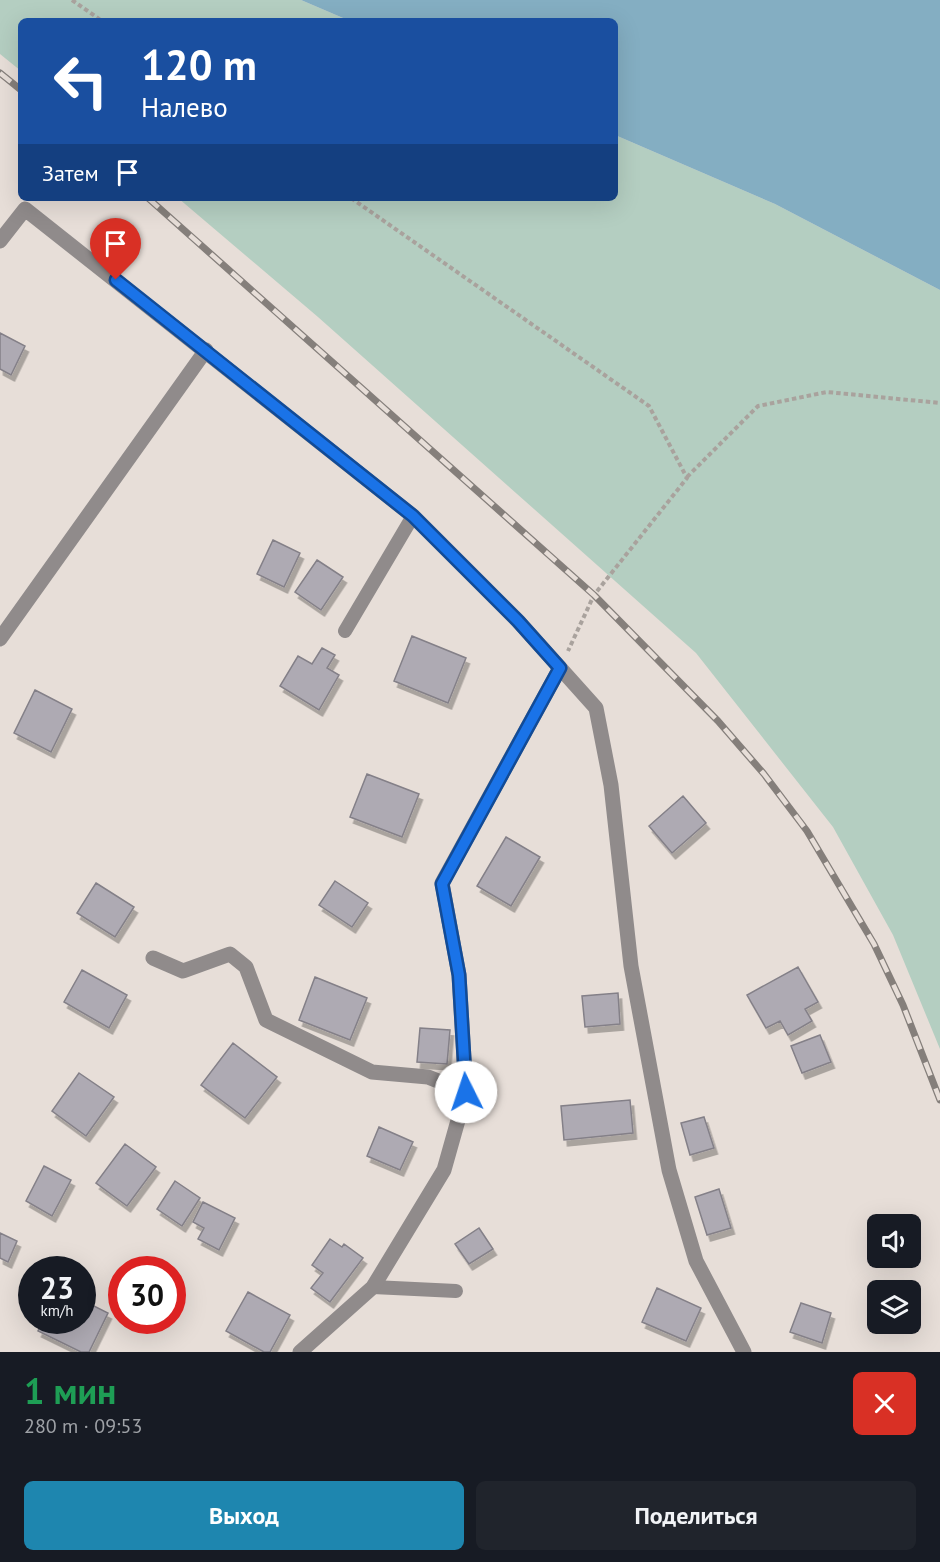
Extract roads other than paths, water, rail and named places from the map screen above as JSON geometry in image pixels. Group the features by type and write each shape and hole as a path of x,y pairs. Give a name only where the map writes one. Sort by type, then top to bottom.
{"street":[{"path":"0,241 25,209 206,350 413,516 518,621 596,708 610,785 631,966 669,1170 696,1261 744,1352"},
{"path":"0,639 206,350"},
{"path":"300,1352 373,1287 444,1170 466,1092 459,975 442,884 560,668"},
{"path":"153,958 183,970 230,954 246,967 266,1020 372,1072 428,1077 466,1092"}],"lane":[{"path":"345,631 413,516"},
{"path":"373,1287 456,1291"}],"water":[{"path":"301,0 940,0 940,290 775,204 618,136 618,18 343,18"}],"railway":[{"path":"0,73 18,88"},
{"path":"151,201 594,595 718,721 764,774 807,831 874,944 903,1005 940,1100"}]}
